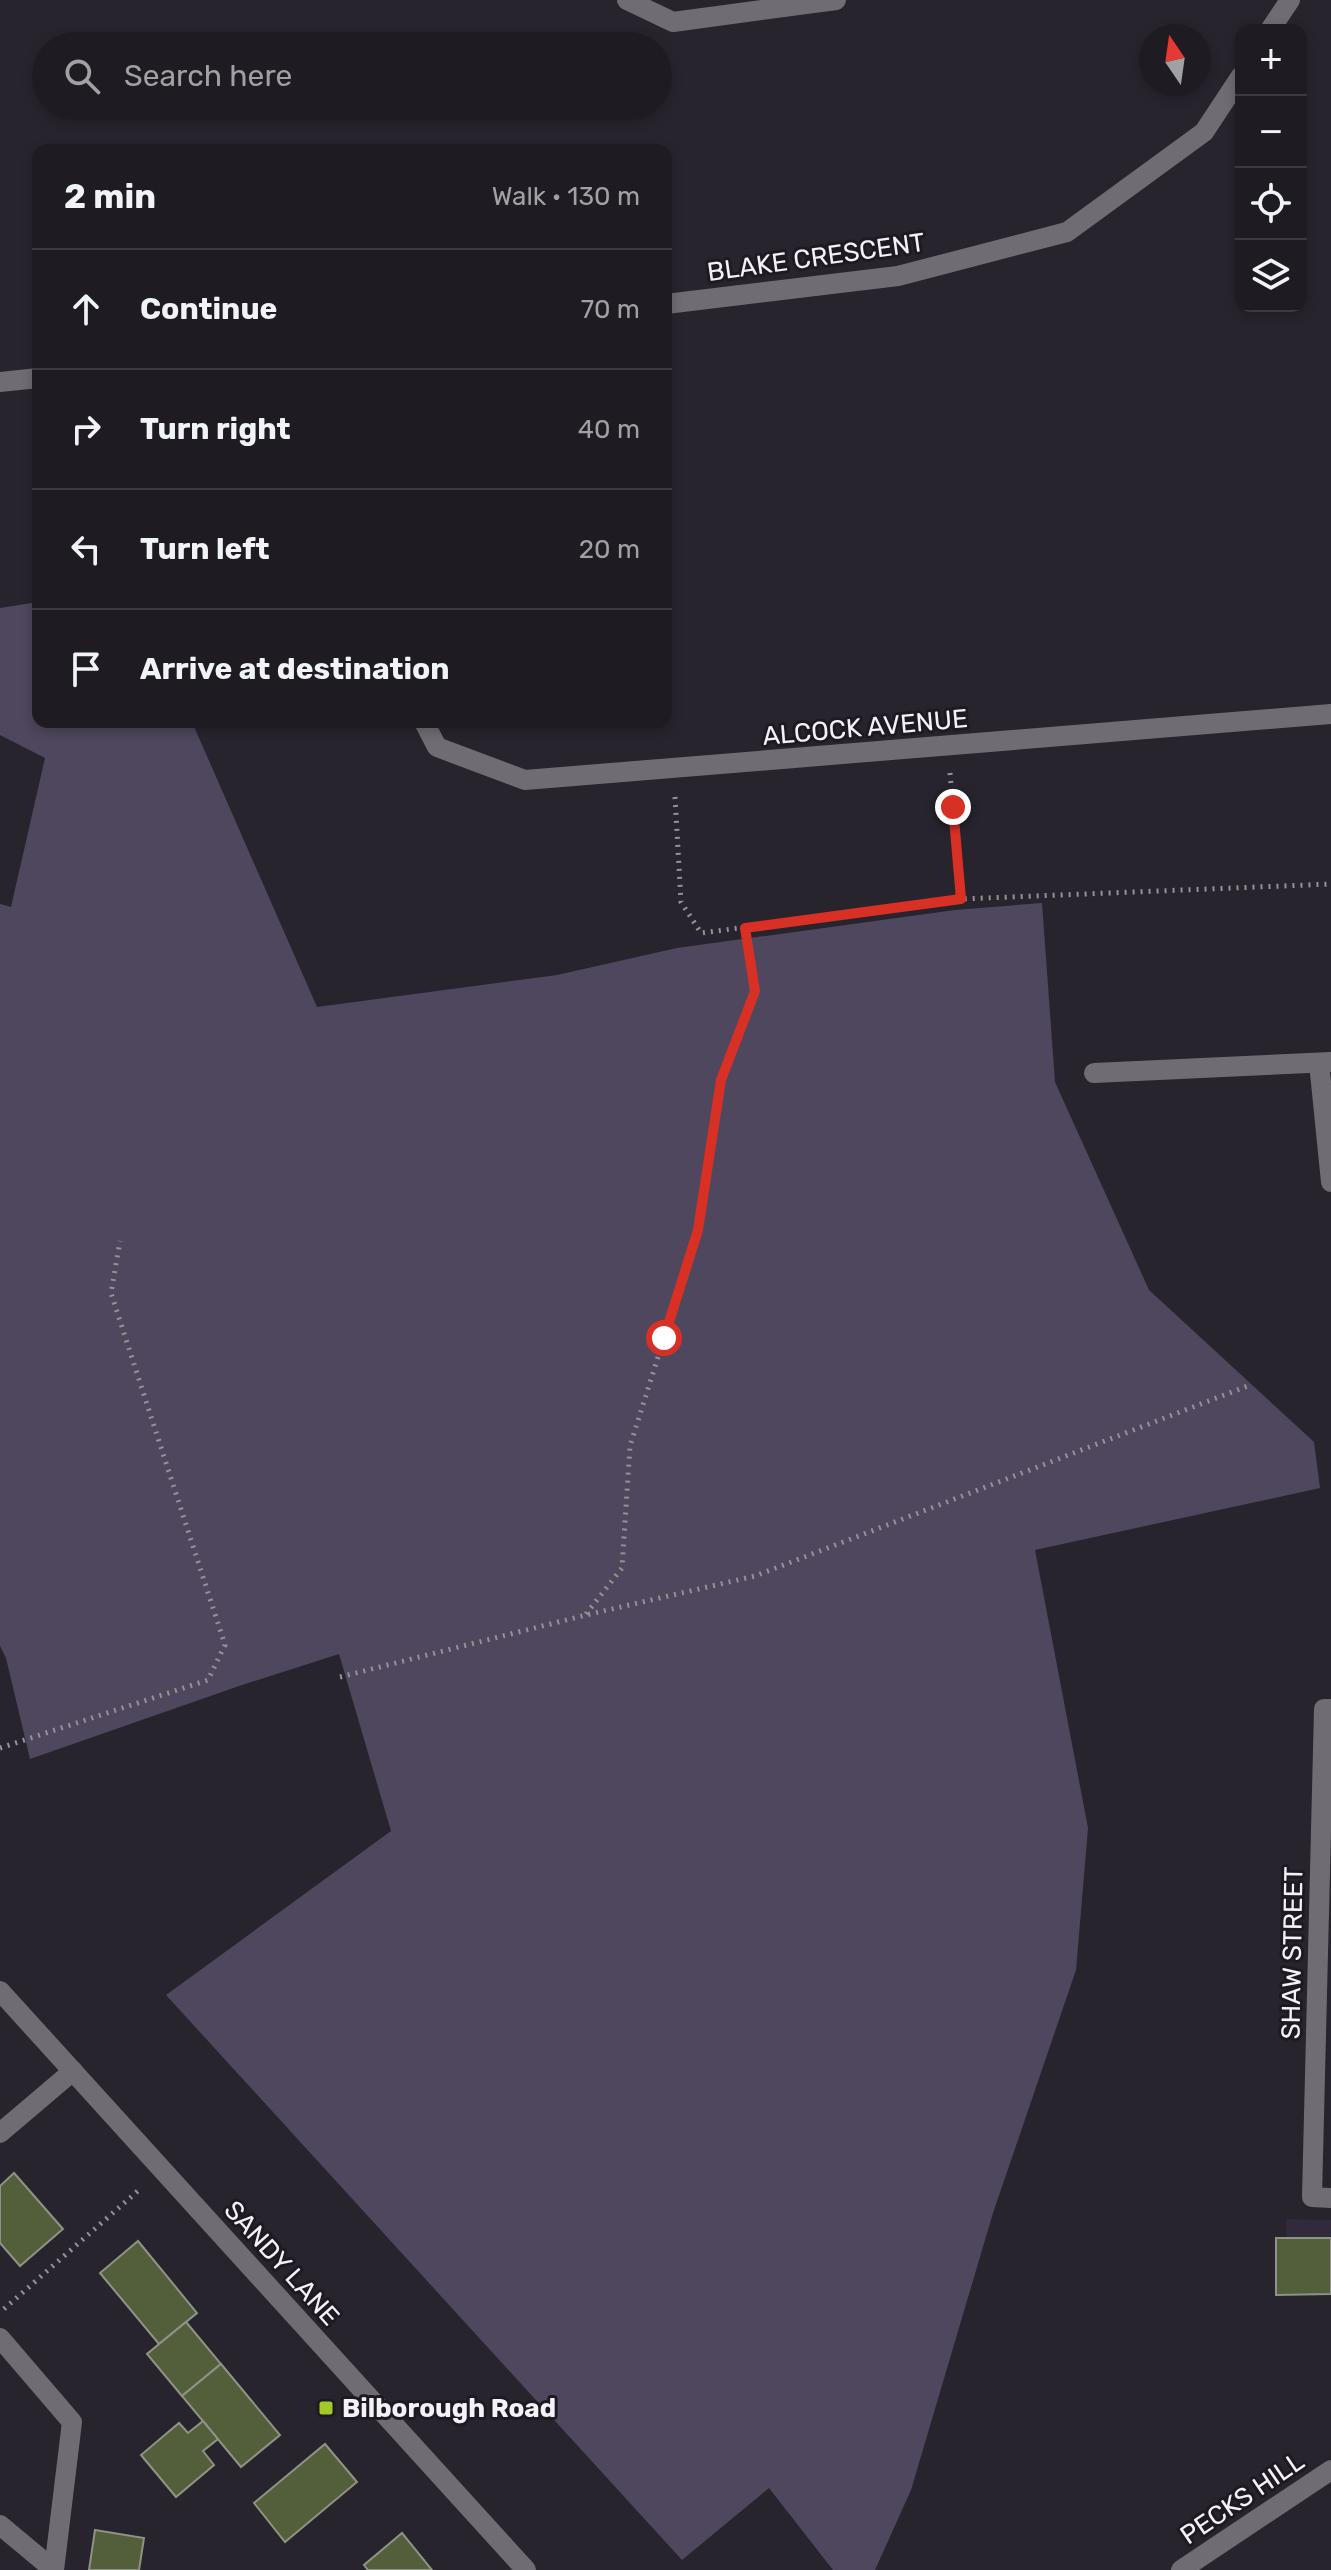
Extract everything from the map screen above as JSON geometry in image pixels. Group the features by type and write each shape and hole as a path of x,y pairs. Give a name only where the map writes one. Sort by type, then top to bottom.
{"street":[{"path":"627,0 673,22 836,0"},
{"path":"1274,24 1290,0"},
{"name":"BLAKE CRESCENT","path":"672,303 898,276 1067,232 1204,132 1235,85"},
{"path":"0,382 32,379"},
{"name":"ALCOCK AVENUE","path":"427,728 437,747 525,780 1331,714"},
{"path":"1094,1073 1325,1062 1331,1182"},
{"name":"SHAW STREET","path":"1322,2198 1328,1709"},
{"name":"SANDY LANE","path":"0,1991 526,2570"},
{"path":"0,2133 73,2071"},
{"path":"0,2338 72,2422 54,2570"},
{"name":"PECKS HILL","path":"1181,2570 1331,2470"},
{"path":"0,2525 54,2570"}],"path":[{"path":"947,746 961,899"},
{"path":"673,769 681,902 701,933 961,899 1331,884"},
{"path":"586,1615 622,1568 630,1446 698,1230 721,1080 755,991 745,928"},
{"path":"0,1748 208,1680 225,1645 111,1293 120,1241"},
{"path":"340,1677 755,1576 1250,1385"},
{"path":"0,2312 162,2170"}],"shaded area":[{"path":"32,603 32,728 195,728 317,1007 557,975 677,948 955,910 1042,903 1055,1082 1149,1290 1314,1442 1320,1488 1035,1550 1088,1828 1076,1970 993,2213 911,2490 875,2570 833,2570 769,2488 682,2560 166,1995 391,1831 339,1654 30,1759 6,1658 0,1646 0,904 11,907 45,758 0,735 0,608"},
{"path":"1286,2219 1331,2220 1331,2294 1276,2295 1276,2238 1286,2238"}],"building":[{"path":"14,2173 63,2229 20,2266 0,2243 0,2186"},
{"path":"1276,2238 1331,2238 1331,2294 1276,2295"},
{"path":"138,2241 197,2313 159,2344 100,2273"},
{"path":"186,2322 221,2364 182,2396 147,2354"},
{"path":"221,2364 280,2435 241,2467 182,2396"},
{"path":"203,2421 218,2439 203,2451 214,2465 176,2497 141,2455 179,2423 188,2433"},
{"path":"325,2444 357,2482 285,2542 254,2503"},
{"path":"95,2530 144,2538 139,2570 89,2570"},
{"path":"402,2533 432,2570 368,2570 364,2565"}],"place":[{"name":"Bilborough Road","path":"326,2408"}],"route":[{"path":"664,1338 698,1230 721,1080 755,991 745,928 961,899 953,807"}]}
